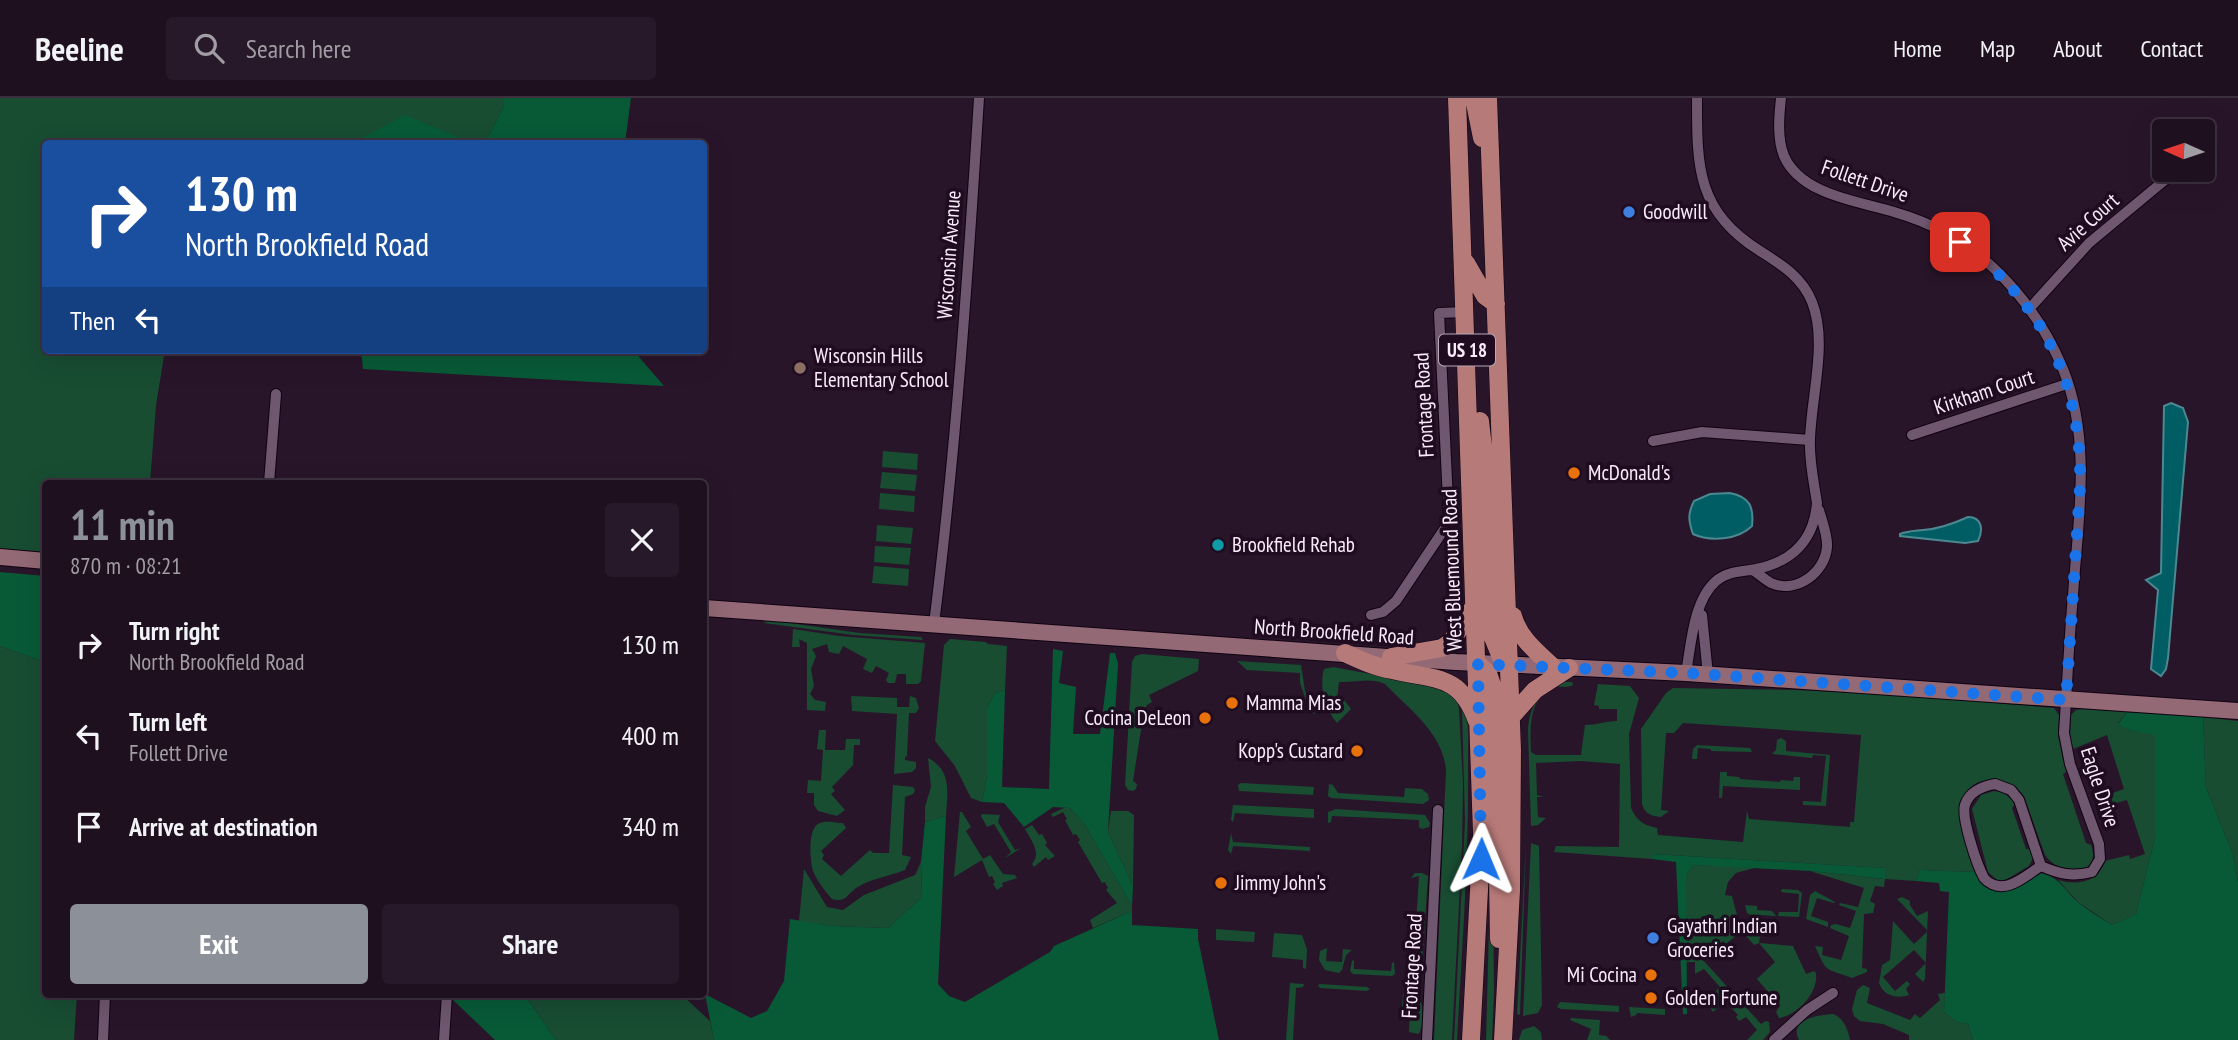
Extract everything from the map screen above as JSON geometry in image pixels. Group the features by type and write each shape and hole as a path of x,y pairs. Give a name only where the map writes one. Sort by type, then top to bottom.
{"main road":[{"name":"West Bluemound Road","path":"1457,98 1482,834 1471,1040"},
{"path":"1474,98 1491,172"},
{"name":"US 18","path":"1488,98 1511,717 1512,832 1503,1040"},
{"path":"1464,260 1485,296 1496,304"},
{"path":"1467,355 1479,410 1487,484 1492,635 1501,657 1510,666"},
{"path":"1508,600 1522,636 1561,668 1535,690 1511,717"},
{"path":"1391,657 1442,648 1451,642 1476,603"},
{"path":"1345,653 1376,667 1427,676 1457,687 1473,711 1480,731"},
{"path":"1478,664 1488,673 1495,694 1497,928 1505,995"},
{"path":"1479,911 1487,987 1483,1040"}],"street":[{"name":"Wisconsin Avenue","path":"934,624 948,510 979,98"},
{"path":"1697,98 1700,174 1717,211 1732,231 1792,273 1807,292 1818,326 1810,440 1817,503 1827,548 1818,571 1808,580 1797,584 1772,583 1753,570"},
{"name":"Follett Drive","path":"1780,98 1781,144 1784,155 1805,181 1827,192 1897,212 1943,231 1976,253 2003,277 2030,308 2063,370 2075,411 2081,465 2066,700"},
{"name":"Avie Court","path":"2030,308 2089,243 2163,182"},
{"name":"Frontage Road","path":"1371,615 1383,612 1396,601 1449,522 1439,313 1466,312"},
{"name":"Kirkham Court","path":"1912,435 2067,384"},
{"path":"269,480 276,394"},
{"path":"1653,440 1702,432 1810,440"},
{"path":"1686,673 1703,600 1716,582 1725,575 1753,570 1787,559 1801,546 1814,523 1817,503"},
{"path":"0,557 42,561"},
{"path":"1703,600 1703,638 1708,675"},
{"name":"North Brookfield Road","path":"707,608 1478,664 1686,673 2238,712"},
{"name":"Eagle Drive","path":"2041,866 2059,874 2078,875 2092,872 2100,859 2099,844 2070,764 2064,733 2066,700"},
{"path":"1995,784 2011,790 2019,800 2041,866 2009,885 1993,885 1985,880 1973,849 1964,812 1966,802 1975,792 1995,784"},
{"name":"Frontage Road","path":"1427,1040 1438,810"},
{"path":"1774,1040 1807,1010 1833,993"},
{"path":"103,1040 105,998"},
{"path":"444,1040 447,998"}],"shaded area":[{"path":"0,98 504,98 504,106 487,140 464,140 455,137 363,140 42,140 42,354 164,354 156,405 150,480 42,480 42,553 0,549"},
{"path":"504,98 631,98 625,140 487,140 504,106"},
{"path":"405,115 465,140 362,140"},
{"path":"361,354 636,354 664,386 363,369"},
{"path":"2171,403 2183,408 2188,422 2168,658 2166,669 2161,676 2151,669 2158,590 2146,580 2161,573 2164,406"},
{"path":"883,451 918,454 917,470 882,467"},
{"path":"882,472 917,475 915,491 880,488"},
{"path":"880,493 915,496 914,512 879,509"},
{"path":"1730,493 1742,497 1749,504 1752,526 1732,537 1707,538 1693,534 1689,517 1694,501 1710,494"},
{"path":"1968,517 1979,522 1981,533 1978,541 1965,543 1900,536 1906,532 1941,527"},
{"path":"877,525 913,528 911,544 876,541"},
{"path":"875,546 911,548 909,565 874,562"},
{"path":"874,566 909,569 908,586 872,583"},
{"path":"0,572 42,576 42,661 0,646"},
{"path":"768,620 860,633 921,637 923,640 853,635 764,623"},
{"path":"793,629 839,636 925,643 921,681 918,684 906,684 906,674 897,674 895,683 888,683 886,680 889,673 876,666 872,673 863,669 867,659 843,646 839,654 829,652 827,644 812,649 816,656 811,669 814,686 810,694 815,700 826,702 825,711 807,710 807,643 799,639 800,647 792,647"},
{"path":"950,639 1007,646 1005,690 994,694 987,708 987,776 982,802 971,798 955,766 935,741 944,645"},
{"path":"0,646 42,661 42,998 77,998 74,1040 0,1040"},
{"path":"1053,649 1063,651 1059,683 1076,687 1073,734 1100,734 1110,653 1115,653 1118,664 1108,832 1133,886 1132,906 1085,825 1070,808 1053,807 1024,827 1004,803 982,802 987,776 987,708 994,694 1005,690 1002,787 1049,789"},
{"path":"1142,654 1199,659 1198,671 1149,695 1152,702 1144,711 1133,781 1137,784 1133,791 1128,790 1125,785 1132,662 1135,656"},
{"path":"1237,661 1301,665 1305,691 1315,714 1310,712 1300,683 1300,673 1247,670"},
{"path":"1333,667 1419,683 1445,691 1456,698 1459,708 1463,783 1452,1040 1434,1040 1446,771 1444,758 1439,745 1424,723 1385,684 1379,682 1339,682 1337,700 1345,701 1351,709 1337,723 1326,704 1322,683 1324,669"},
{"path":"1406,677 1430,680 1453,689 1463,701 1467,715 1465,903 1457,1040 1454,1040 1465,821 1462,711 1459,702 1448,690"},
{"path":"1572,682 1573,685 1547,691 1536,705 1531,723 1531,752 1536,755 1581,755 1585,725 1617,721 1617,709 1599,709 1599,706 1594,705 1598,684 1630,686 1639,698 1629,734 1631,808 1638,819 1657,828 1658,835 1743,842 1747,811 1749,819 1850,827 1850,822 1854,822 1861,735 1683,723 1674,733 1666,733 1661,810 1669,811 1661,817 1654,816 1647,812 1642,804 1641,729 1666,693 1673,688 1896,695 2054,708 2059,715 2058,736 2066,772 2063,774 2086,843 2091,845 2091,863 2085,868 2069,870 2051,862 2045,855 2024,796 2016,788 1997,780 1978,783 1964,796 1960,807 1962,831 1975,872 1920,870 1916,881 1885,879 1884,887 1875,886 1870,901 1875,904 1873,913 1864,914 1862,968 1867,969 1867,972 1852,978 1831,971 1822,962 1815,946 1823,947 1822,955 1841,960 1849,936 1830,928 1836,924 1850,928 1856,911 1839,905 1858,907 1864,888 1810,871 1884,879 1885,868 1654,854 1652,859 1554,852 1556,846 1619,847 1620,764 1581,761 1536,763 1537,795 1544,797 1537,797 1538,817 1546,818 1538,825 1531,826 1529,719 1534,704 1544,691 1542,689"},
{"path":"851,696 897,698 897,707 909,707 910,696 916,698 919,708 916,713 909,713 905,757 905,760 916,762 916,768 912,772 894,774 897,714 852,711"},
{"path":"2076,710 2127,712 2118,723 2129,730 2155,734 2155,838 2136,914 2112,925 2078,902 2058,880 2073,883 2086,881 2098,874 2105,861 2129,855 2130,859 2145,854 2127,800 2112,804 2110,794 2124,789 2107,735 2073,749 2070,737 2071,715"},
{"path":"2127,712 2203,717 2206,788 2233,855 2238,882 2238,1040 1973,1040 1968,1024 1956,1022 1944,1012 1949,892 1940,891 1939,883 1916,881 1920,870 1975,872 1982,882 1997,891 2013,888 2040,873 2057,881 2079,903 2112,925 2136,914 2155,838 2155,735 2129,730 2118,724"},
{"path":"2203,717 2238,721 2238,882 2233,855 2206,788"},
{"path":"819,730 826,730 825,750 845,750 846,739 860,739 860,745 854,745 853,765 832,787 835,791 831,794 845,810 837,816 818,811 814,805 814,793 807,793 808,780 821,781 823,750 817,749"},
{"path":"1781,738 1786,741 1786,751 1830,755 1826,806 1803,805 1803,801 1821,802 1826,756 1813,755 1812,758 1772,754 1776,750 1777,740"},
{"path":"1697,745 1750,748 1752,752 1698,748 1697,759 1692,759 1693,749"},
{"path":"928,758 936,763 945,776 947,799 946,816 925,822 925,807 931,787"},
{"path":"1720,772 1727,772 1727,776 1740,779 1780,782 1793,781 1794,777 1800,777 1800,790 1723,786 1722,798 1719,798"},
{"path":"1329,784 1333,785 1338,793 1404,797 1405,788 1422,789 1428,794 1429,800 1423,804 1331,798 1328,796"},
{"path":"893,785 913,787 915,790 913,794 905,797 902,855 911,857 905,870 861,885 843,899 832,899 813,871 810,852 813,831 823,822 843,823 846,828 821,851 824,855 822,859 841,876 870,850 873,853 889,853"},
{"path":"1238,785 1314,787 1313,795 1239,791"},
{"path":"1994,791 2006,795 2015,804 2012,808 2026,849 2030,849 2033,858 2029,866 2004,881 1997,880 1988,872 1972,809 1981,795"},
{"path":"1233,805 1314,809 1314,818 1235,813 1233,822"},
{"path":"1070,808 1085,825 1132,906 1132,911 1093,928 1090,920 1117,903 1106,890 1108,888 1105,882 1102,883 1078,842 1080,840 1076,834 1073,835 1063,812 1053,817 1051,814"},
{"path":"1336,809 1425,815 1430,823 1429,827 1422,829 1419,827 1419,820 1332,816 1331,822 1328,823 1328,812"},
{"path":"1111,811 1128,811 1134,815 1133,886 1108,832"},
{"path":"960,812 971,827 966,831 983,859 990,855 1003,874 1015,875 1017,878 1002,883 1003,886 997,890 982,860 954,877"},
{"path":"982,814 1000,815 998,822 1015,850 1021,848 1005,858 1011,852 994,824 987,827"},
{"path":"946,816 938,984 949,996 965,1002 1050,952 1054,946 1132,911 1132,925 1198,929 1219,1040 714,1040 707,995 751,1018 767,1011 784,981 790,919 832,926 888,928 922,897 921,862 925,822"},
{"path":"1032,825 1039,835 1042,834 1047,843 1045,845 1055,856 1048,860 1046,857 1034,867 1032,864 1036,851 1025,829"},
{"path":"1231,833 1233,842 1310,847 1310,851 1233,846 1231,854 1228,850"},
{"path":"1526,843 1520,1015 1517,1014"},
{"path":"1531,843 1539,846 1542,1005 1538,1013 1523,1016"},
{"path":"1653,854 1885,868 1885,879 1810,871 1694,865 1686,875 1687,1014 1683,1014 1676,862 1652,859"},
{"path":"921,862 922,897 888,928 832,926 799,921 804,869 827,907 843,910 864,895 915,875"},
{"path":"1694,865 1758,867 1736,873 1728,882 1725,895 1732,896 1738,919 1760,935 1759,943 1754,945 1742,931 1726,944 1723,941 1712,949 1709,947 1703,960 1761,1024 1769,1022 1770,1032 1763,1040 1747,1040 1757,1030 1746,1017 1739,1021 1736,1017 1738,1015 1725,1001 1713,1012 1710,1008 1718,1001 1714,993 1720,987 1704,969 1695,974 1695,962 1685,962 1686,875"},
{"path":"1415,873 1428,876 1422,966 1419,975 1411,977 1408,973 1413,972 1419,876 1411,878"},
{"path":"1490,889 1493,889 1494,992 1492,1040 1486,1040"},
{"path":"1782,889 1798,890 1802,893 1799,917 1778,916 1779,912 1798,912 1799,894 1781,892"},
{"path":"1815,891 1835,902 1817,898 1811,916 1828,922 1828,927 1806,919 1810,895"},
{"path":"1902,897 1910,901 1917,916 1928,911 1927,930 1897,899"},
{"path":"1745,905 1757,906 1757,910 1772,911 1776,916 1759,915 1758,920 1747,913"},
{"path":"1893,921 1914,944 1927,932 1926,963 1914,950 1883,977 1895,991 1907,981 1910,984 1906,989 1909,995 1900,997 1887,994 1879,983 1882,965 1890,960"},
{"path":"1216,929 1255,932 1254,942 1216,940"},
{"path":"1274,933 1302,935 1307,949 1306,969 1303,968 1303,960 1272,957"},
{"path":"1759,943 1793,946 1806,974 1814,971 1816,973 1810,996 1799,1008 1786,1016 1779,1018 1776,1012 1780,1006 1757,979 1775,962"},
{"path":"1327,948 1326,961 1342,962 1343,949 1352,950 1346,955 1339,973 1325,970 1319,960 1320,951"},
{"path":"1354,960 1354,969 1391,971 1394,962 1395,974 1353,974 1350,971"},
{"path":"1926,963 1925,979 1923,982 1915,974"},
{"path":"1290,983 1304,984 1303,987 1296,988 1293,1040 1286,1040"},
{"path":"1320,984 1367,987 1370,989 1320,988"},
{"path":"1863,985 1870,988 1867,1003 1910,1020 1915,1014 1920,1018 1940,1000 1938,994 1945,993 1944,1012 1956,1022 1968,1024 1973,1040 1909,1040 1909,1035 1883,1024 1860,1021 1854,1016 1852,1009 1857,990"},
{"path":"1407,989 1418,996 1421,1002 1423,1015 1419,1034 1409,1032 1410,1010 1402,1007 1403,994"},
{"path":"527,998 685,998 710,1021 714,1040 556,1040"},
{"path":"527,998 556,1040 495,1040 452,999"},
{"path":"1560,1002 1619,1006 1619,1012 1561,1009 1557,1007"},
{"path":"1629,1007 1665,1009 1665,1015 1637,1013 1631,1017"},
{"path":"1833,1014 1843,1021 1850,1040 1799,1040 1797,1033 1801,1023 1813,1017"},
{"path":"1570,1020 1600,1020 1599,1035 1610,1040 1587,1040 1591,1029"},
{"path":"1534,1026 1541,1032 1542,1040 1519,1040 1522,1030"}],"place":[{"name":"Goodwill","path":"1629,212"},
{"name":"Wisconsin Hills Elementary School","path":"800,368"},
{"name":"McDonald's","path":"1574,473"},
{"name":"Brookfield Rehab","path":"1218,545"},
{"name":"Mamma Mias","path":"1232,703"},
{"name":"Cocina DeLeon","path":"1205,718"},
{"name":"Kopp's Custard","path":"1357,751"},
{"name":"Jimmy John's","path":"1221,883"},
{"name":"Gayathri Indian Groceries","path":"1653,938"},
{"name":"Mi Cocina","path":"1651,975"},
{"name":"Golden Fortune","path":"1651,998"}],"route":[{"path":"1481,859 1478,664 1686,673 2066,700 2081,465 2075,411 2063,370 2030,308 2003,277 1960,242"}]}
